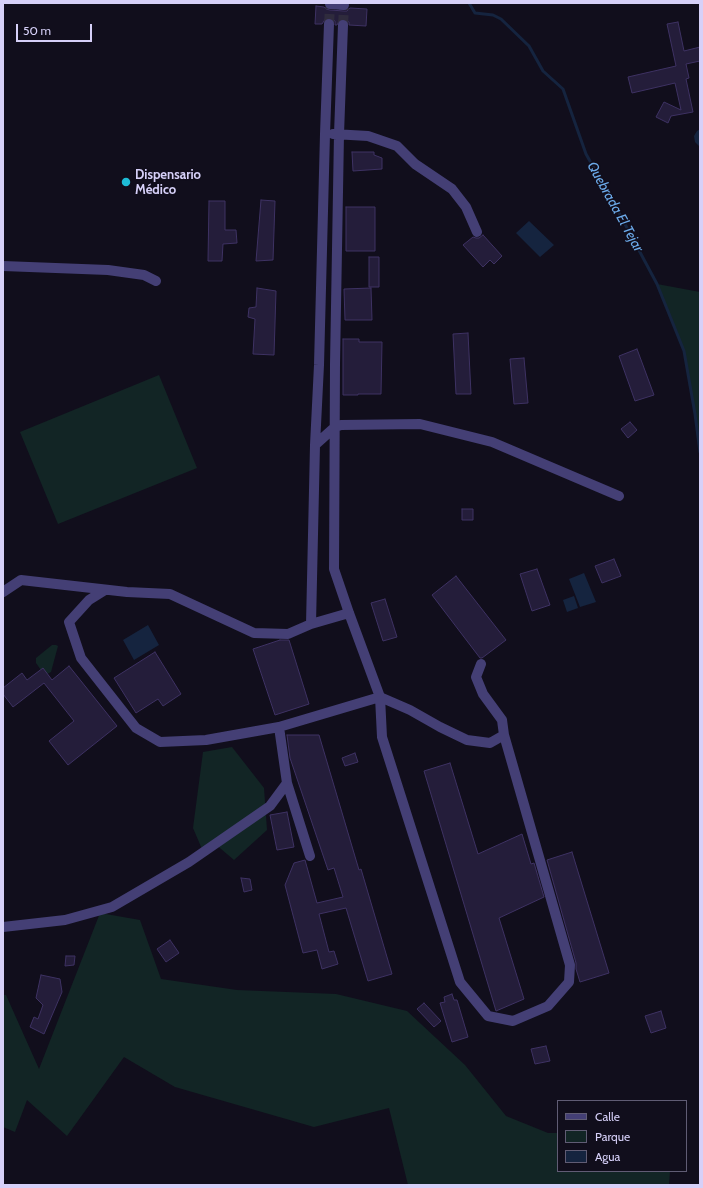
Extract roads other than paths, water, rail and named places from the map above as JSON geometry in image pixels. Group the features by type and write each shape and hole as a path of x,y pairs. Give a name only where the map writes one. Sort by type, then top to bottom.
{"street":[{"path":"330,5 344,5"},
{"path":"311,624 315,444 319,365 329,24"},
{"path":"343,25 339,134 335,364 334,569 380,697 382,737 460,982 488,1016 513,1021 548,1006 569,982 570,965 504,735 502,720 483,694 476,677 481,664"},
{"path":"325,134 368,136 397,146 415,164 452,189 466,207 477,232"},
{"path":"3,266 108,270 144,275 156,281"},
{"path":"319,365 335,364"},
{"path":"315,444 335,427 341,425 420,424 492,442 619,496"},
{"path":"3,592 21,580 105,590 170,594 254,633 288,634 311,624 349,613"},
{"path":"105,590 89,600 69,622 81,658 136,728 160,742 206,740 279,727 380,697 410,710 467,740 490,743 504,735"},
{"path":"279,727 287,784 310,856"},
{"path":"3,927 65,920 112,907 190,862 270,806 287,784"}],"water":[{"path":"700,129 700,147 695,142 694,136"},
{"path":"529,221 554,245 540,257 516,233"},
{"path":"584,573 596,602 580,607 569,579"},
{"path":"574,596 578,608 567,612 563,600"},
{"path":"148,625 159,645 134,660 123,640"}],"waterway":[{"name":"Quebrada El Tejar","path":"469,3 475,13 493,15 501,19 529,46 543,71 563,89 586,154 657,284 684,351 700,452"}],"tunnel":[{"path":"329,24 330,7"},
{"path":"343,25 344,8"}],"place":[{"name":"Dispensario Médico","path":"126,182"}]}
